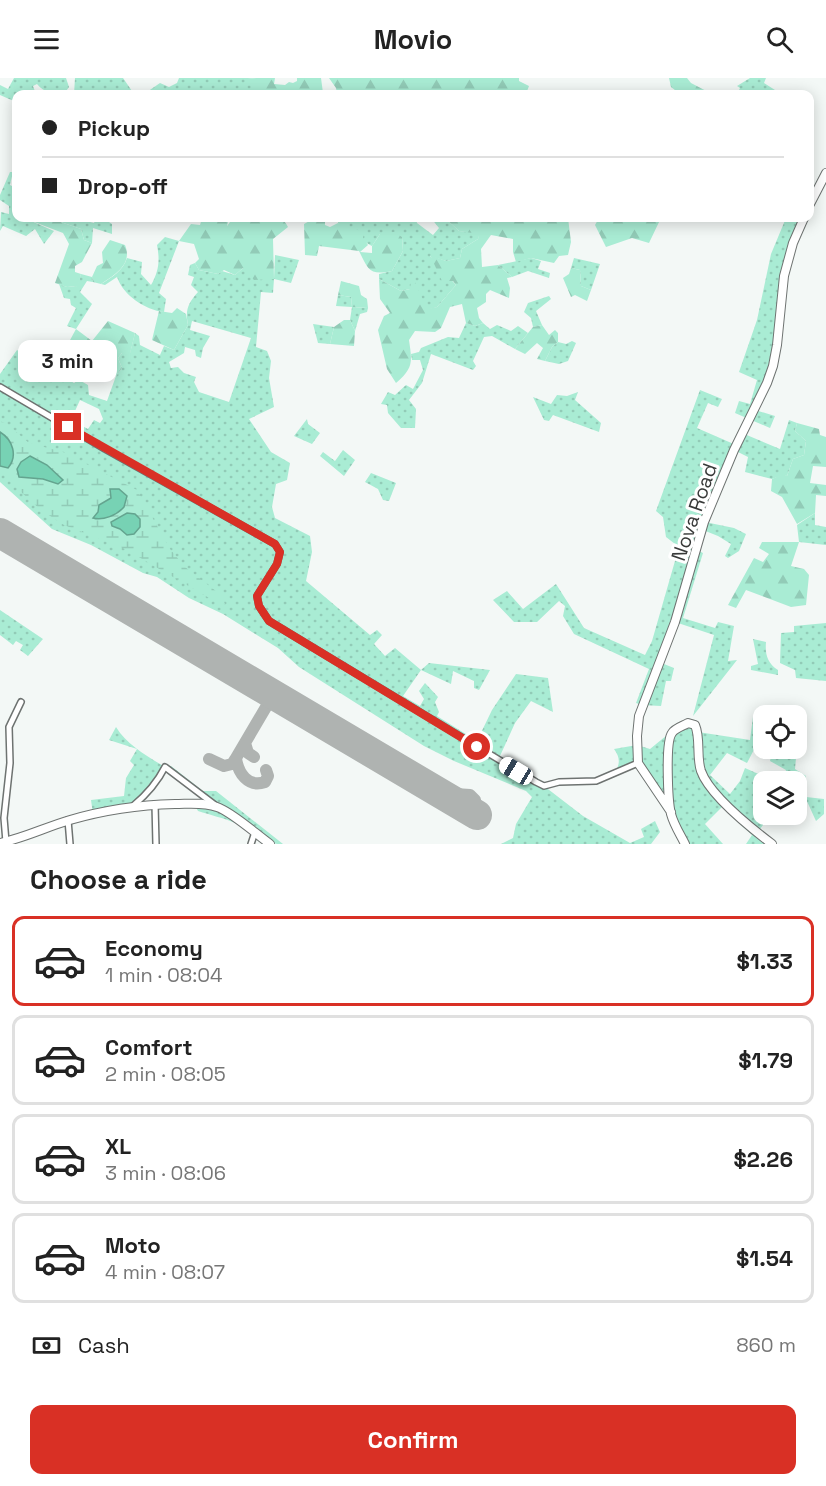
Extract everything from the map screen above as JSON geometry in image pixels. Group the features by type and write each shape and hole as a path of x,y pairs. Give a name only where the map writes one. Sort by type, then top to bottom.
{"street":[{"path":"814,196 826,173"},
{"name":"Nova Road","path":"638,763 637,736 644,697 675,622 705,522 720,482 773,366 784,276 793,243 802,222"},
{"path":"0,387 275,544 280,552 277,564 257,596 259,606 269,621 544,786 559,782 596,781 638,763 670,812 686,844"},
{"path":"21,702 9,728 10,763 3,843 26,837 68,820 131,807 155,804 194,804 219,807"},
{"path":"670,812 669,740 672,731 688,723 694,725 698,732 701,770 717,797 772,844"},
{"path":"131,807 144,797 161,776 165,767 270,844"},
{"path":"155,804 156,844"},
{"path":"68,820 70,844"},
{"path":"251,844 255,832"}],"green space":[{"path":"14,78 66,78 69,87 67,90 44,90 37,84 33,86 34,90 12,90 12,100 0,95 0,85 8,89"},
{"path":"75,78 123,78 131,90 74,90"},
{"path":"179,78 256,78 248,79 269,90 150,90 160,83 169,87 177,83"},
{"path":"275,78 274,84 285,85 297,81 297,78 321,78 322,90 253,90 247,79"},
{"path":"329,78 519,78 519,81 529,86 528,90 336,90"},
{"path":"669,78 687,78 691,83 704,90 675,90 671,87"},
{"path":"750,78 766,78 764,83 775,90 739,90 737,86"},
{"path":"12,172 10,185 12,186 12,222 34,222 54,231 44,244 35,229 26,236 3,226 0,231 1,212 9,214 9,206 0,200 0,195"},
{"path":"34,222 61,222 81,229 84,240 92,243 82,262 75,266 75,272 81,274 78,286 67,287 55,283 69,244 63,233"},
{"path":"61,222 109,222 112,224 112,234 93,228 92,243 84,240 81,229"},
{"path":"201,222 228,222 227,226 230,222 284,222 288,227 273,239 274,279 254,280 243,268 235,275 224,270 218,274 199,270 195,263 199,259 194,244 179,241 191,224 200,225"},
{"path":"325,222 325,225 330,227 338,223 364,232 363,238 368,245 360,252 372,253 372,246 380,234 394,232 402,237 403,251 392,271 378,273 370,270 359,251 319,246 317,256 305,255 304,224"},
{"path":"417,222 433,235 439,228 434,222 449,222 459,231 480,233 478,239 462,249 460,258 446,261 430,256 456,285 437,307 427,310 410,289 401,291 379,279 379,274 392,271 403,251 402,237 380,234 372,246 338,223"},
{"path":"449,222 568,222 571,242 568,255 559,256 554,263 531,258 516,262 513,239 491,235 481,249 482,267 498,265 512,277 507,278 510,288 509,298 490,290 486,294 486,302 477,308 479,318 483,323 475,326 466,323 462,304 450,307 441,328 435,332 415,331 409,340 411,359 409,368 396,383 387,369 378,330 384,316 390,313 380,299 379,279 401,291 410,289 411,281 414,280 427,309 437,307 456,285 453,281 442,281 430,255 446,261 460,258 462,249 478,239 479,234 459,231"},
{"path":"597,222 659,222 649,243 632,238 606,247 595,225"},
{"path":"784,222 803,222 784,276 777,345 755,410 775,416 770,428 735,413 739,401 750,404 757,380 739,372 757,320 771,254"},
{"path":"165,237 179,241 159,293 166,299 164,312 142,305 124,290 117,277 105,285 101,284 120,270 127,258 142,262 141,274 151,285 158,265 157,245"},
{"path":"110,240 125,245 127,258 125,263 117,273 101,284 93,282 92,277 97,266 103,263 102,252"},
{"path":"275,255 299,260 291,283 274,279"},
{"path":"531,258 541,261 538,269 550,273 549,278 528,271 512,277 498,265"},
{"path":"574,258 600,264 591,290 581,286 580,270 571,268"},
{"path":"195,263 199,270 218,274 222,271 235,275 243,268 274,279 273,293 261,292 256,347 267,351 271,361 269,378 274,407 249,419 271,452 290,463 287,480 276,484 272,507 275,518 310,536 312,552 306,581 370,635 377,630 382,635 374,644 385,656 395,648 421,670 403,696 420,706 424,699 419,691 425,683 438,697 435,702 439,712 437,716 477,741 492,710 516,674 548,678 553,712 531,701 515,723 500,756 536,778 583,816 630,843 644,837 641,829 655,821 660,832 651,844 501,844 513,838 516,824 532,797 526,791 424,746 299,667 278,648 223,614 189,598 157,577 143,573 91,545 52,529 0,482 0,374 17,350 46,367 49,365 63,371 61,375 74,383 79,380 88,385 89,395 107,401 116,376 122,368 118,358 122,353 130,353 135,333 139,336 140,345 160,355 164,346 174,350 188,325 188,307 198,292 191,285 194,277 188,275 190,265","holes":["192,321 251,338 229,402 199,392 194,382 196,377 184,373 178,367 171,368 169,362 184,353 185,347 195,350 196,356 201,358 203,348 210,336 190,330","80,400 99,409 103,419 100,423 94,420 88,429 71,420"]},
{"path":"571,268 580,270 581,286 591,290 587,301 575,295 571,297 563,278 569,274"},
{"path":"81,274 92,277 93,282 87,281 80,292 92,304 76,329 67,326 76,308 71,305 70,299 64,298 59,284 67,287 77,286"},
{"path":"341,281 359,286 361,295 367,299 368,308 352,307 351,297 338,295"},
{"path":"338,295 351,297 352,307 336,306"},
{"path":"549,296 551,299 536,311 542,325 533,327 531,318 524,312 528,303"},
{"path":"352,307 368,308 367,312 360,314 355,331 350,320"},
{"path":"177,308 186,314 188,325 174,350 152,340 159,311 172,313"},
{"path":"344,320 350,320 355,331 354,346 330,344 334,327"},
{"path":"108,321 135,333 130,354 122,353 118,358 122,368 116,376 110,371 103,373 67,352 76,329 92,341"},
{"path":"466,323 475,326 483,323 490,329 497,325 511,331 518,326 528,333 515,349 492,336 484,337 473,361 476,366 473,370 431,354 422,383 409,400 416,409 415,428 401,428 388,413 387,405 381,404 388,392 395,395 406,385 413,389 423,370 420,360 412,360 411,354 448,337 459,338"},
{"path":"313,324 334,327 330,344 318,343"},
{"path":"542,325 549,335 555,330 558,333 558,342 552,347 545,361 537,359 543,348 537,343 525,354 515,349 533,327"},
{"path":"572,341 576,343 568,361 559,364 545,361 552,347 558,342 566,344"},
{"path":"700,390 722,399 718,407 708,403 697,428 736,445 742,433 780,449 789,420 797,423 795,431 806,441 804,455 793,459 787,476 772,479 745,472 748,457 734,450 705,522 734,528 746,534 739,551 728,558 725,556 731,544 703,530 697,550 703,553 683,618 715,628 718,622 734,626 728,661 737,660 693,716 714,635 675,622 659,662 674,668 671,681 666,681 661,706 642,705 636,703 649,669 574,634 563,616 565,606 559,601 537,622 514,622 493,600 507,591 523,609 556,584 584,628 645,655 652,641 679,547 666,537 663,517 656,511"},
{"path":"578,392 575,400 601,423 599,432 553,415 549,421 544,420 533,397 551,404 557,395 567,396"},
{"path":"307,419 308,424 320,433 312,444 294,436"},
{"path":"0,421 7,424 29,443 63,452 137,490 170,549 185,567 221,595 225,604 216,602 125,549 64,525 41,510 21,492 9,475 0,472 0,466 8,468 6,436 0,432","holes":["37,458 59,484 43,479 20,477","127,496 124,507 94,518 99,505 111,498"]},
{"path":"797,423 819,429 820,435 826,437 826,467 813,466 810,483 826,485 826,496 816,495 815,513 797,524 782,497 771,491 772,479 783,474 787,476 793,459 804,455 806,441 795,431"},
{"path":"343,450 355,460 344,476 320,456 323,452 335,461"},
{"path":"371,473 396,483 389,501 383,500 378,489 365,482"},
{"path":"815,513 815,525 826,527 826,545 799,542 797,525"},
{"path":"762,542 799,542 791,566 804,569 809,575 806,605 791,607 746,590 736,608 728,605 754,558 763,562 769,554 759,548"},
{"path":"0,610 43,639 28,656 20,650 23,645 16,641 13,645 0,635"},
{"path":"826,623 826,681 796,678 795,670 780,663 781,633 794,632 794,626"},
{"path":"753,639 766,642 768,658 778,670 778,675 751,670 751,666 758,664"},
{"path":"429,663 490,670 479,690 474,688 474,681 453,671 451,684 421,670"},
{"path":"753,717 753,752 747,763 727,753 710,775 730,794 740,781 745,768 753,772 753,825 763,825 758,832 766,844 746,844 752,835 722,807 705,824 723,844 685,844 638,763 616,771 619,760 614,749 637,745 650,749 672,731 688,723 698,732 750,740"},
{"path":"116,727 132,745 165,767 161,776 131,807 93,814 91,800 124,796 126,778 134,765 130,761 137,749 109,740"},
{"path":"770,759 796,759 795,769 798,771 786,771 770,761"},
{"path":"171,766 203,791 216,791 283,844 267,842 242,826 198,811 194,804 217,807 165,767"},
{"path":"807,797 824,799 824,814 816,821"}],"shaded area":[{"path":"0,432 13,448 13,458 8,468 0,466"},
{"path":"30,456 47,465 63,480 58,484 43,479 19,477 17,469 21,462"},
{"path":"110,489 119,489 127,496 124,507 110,517 93,518 98,512 99,505 111,498"},
{"path":"127,513 135,514 140,519 140,527 134,534 127,535 112,526 111,522"}],"taxiway":[{"path":"259,687 269,695 269,702 236,758 239,769 249,781 265,782 268,776 266,770"},
{"path":"245,743 248,753 254,757"},
{"path":"209,759 224,766 232,764 236,758"},
{"path":"440,793 470,795 475,800 476,808 471,815 462,816 455,811 448,798"}],"runway":[{"path":"0,533 477,815"}],"route":[{"path":"68,427 275,544 280,552 277,564 257,596 259,606 269,621 477,747"}]}
